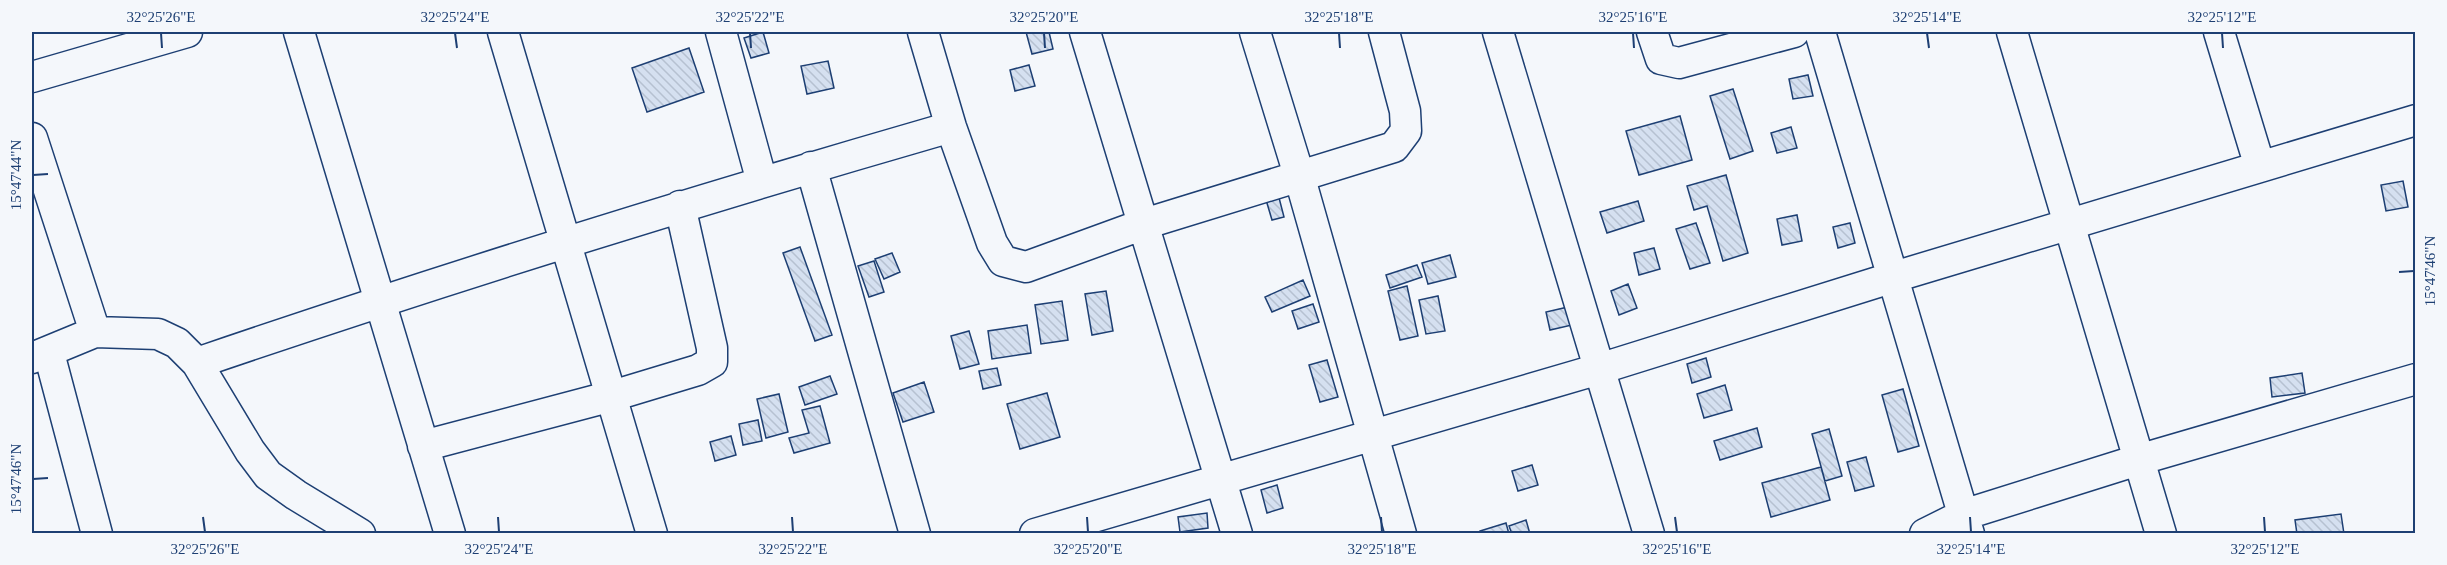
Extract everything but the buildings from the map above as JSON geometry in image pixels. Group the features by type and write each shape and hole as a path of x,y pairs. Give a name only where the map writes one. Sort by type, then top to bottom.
{"street":[{"path":"32,77 107,43 187,32"},
{"path":"299,32 450,534"},
{"path":"503,32 652,534"},
{"path":"721,32 762,182"},
{"path":"923,32 951,127 992,243 1003,261 1026,267 1144,225 1394,147 1406,132 1405,111 1384,32"},
{"path":"1084,32 1237,534"},
{"path":"1255,32 1299,175 1371,435 1401,534"},
{"path":"1498,32 1649,534"},
{"path":"1652,32 1661,59 1678,63 1794,32"},
{"path":"1820,32 1966,524"},
{"path":"2012,32 2161,534"},
{"path":"2219,32 2260,167"},
{"path":"1035,534 1599,369 1894,277 2415,120"},
{"path":"197,363 380,301 680,207 951,127"},
{"path":"32,138 95,332"},
{"path":"811,167 915,534"},
{"path":"423,446 612,396 698,370 712,362 711,348 680,207"},
{"path":"97,534 40,355 95,332 158,334 177,344 197,363 250,451 268,475 360,534"},
{"path":"1925,534 1966,524 2138,460 2415,380"}]}
